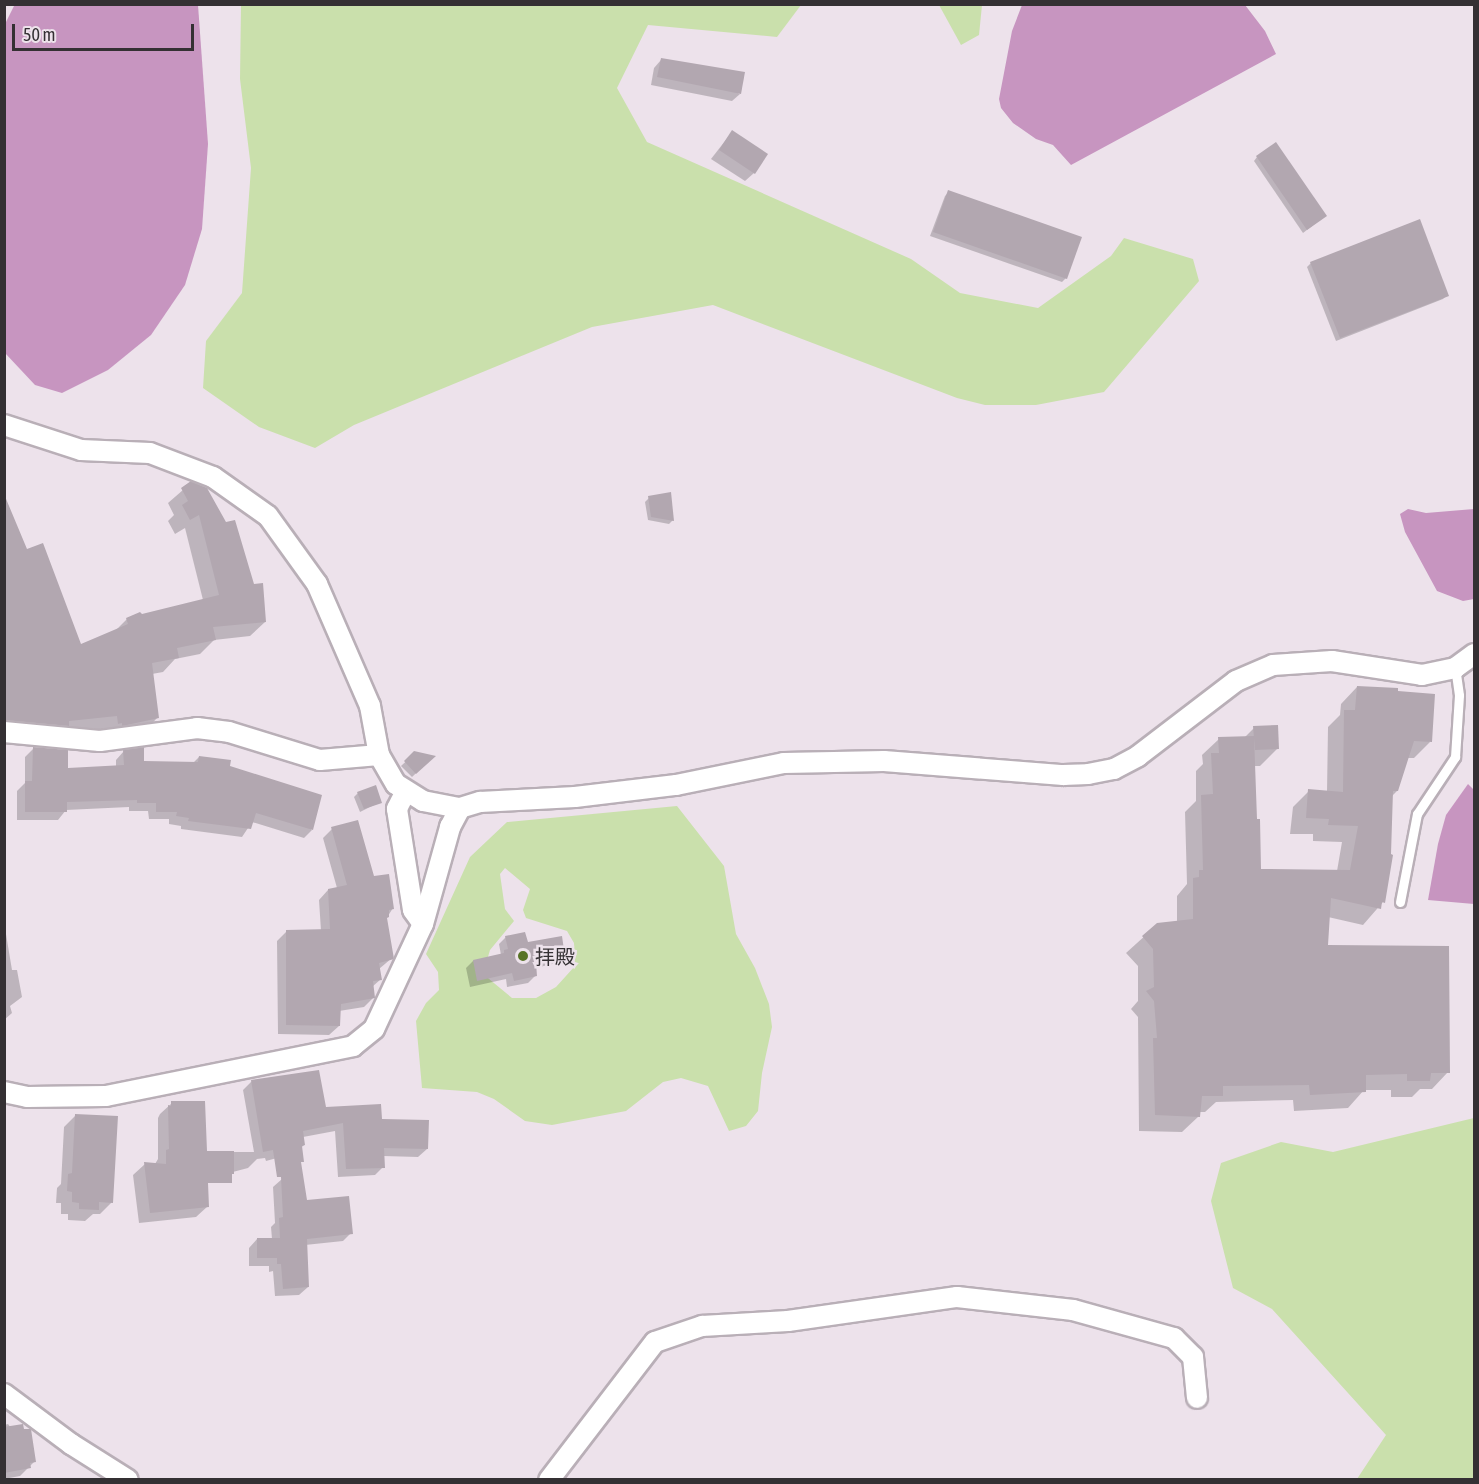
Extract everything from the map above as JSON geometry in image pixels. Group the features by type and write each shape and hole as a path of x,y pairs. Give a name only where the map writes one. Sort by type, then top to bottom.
{"street":[{"path":"4,425 81,450 150,453 213,477 268,516 317,584 370,706 379,755 396,784 423,801 459,808 480,802 566,798 676,785 784,763 884,761 1063,775 1088,774 1114,770 1138,756 1236,681 1273,665 1332,662 1422,675 1455,668 1474,654"},
{"path":"4,732 100,741 197,728 229,732 320,760 379,755"},
{"path":"406,791 397,808 413,910 423,924"},
{"path":"4,1092 27,1097 106,1096 352,1046 374,1029 423,924 450,827 459,808"},
{"path":"549,1479 655,1342 702,1326 788,1321 957,1297 1073,1310 1174,1338 1193,1357 1197,1398"},
{"path":"4,1394 71,1444 129,1479"}],"lane":[{"path":"1400,902 1417,814 1455,757 1459,695 1455,668"}],"green space":[{"path":"241,5 801,5 777,37 648,25 617,88 647,142 911,259 960,293 1038,308 1111,256 1124,238 1193,259 1199,281 1104,392 1036,405 985,405 957,398 713,305 592,327 354,425 315,448 259,427 203,388 206,341 242,293 251,168 240,79"},
{"path":"939,5 982,5 979,35 961,45"},
{"path":"677,806 724,866 736,934 755,968 769,1004 772,1027 762,1073 758,1111 746,1126 729,1131 708,1086 681,1078 663,1082 626,1111 552,1125 525,1121 494,1099 477,1092 422,1088 416,1021 426,1003 439,990 438,972 426,954 470,857 507,822","holes":["505,868 530,889 523,910 526,918 567,931 574,943 575,966 556,987 536,998 512,998 483,974 490,950 514,921 505,909 500,874"]},
{"path":"1474,1118 1474,1479 1357,1479 1386,1435 1272,1309 1233,1288 1211,1201 1221,1163 1281,1142 1333,1152"}],"shaded area":[{"path":"15,4 198,5 208,144 202,229 185,285 151,335 108,370 62,393 35,385 5,353 4,26"},
{"path":"1022,5 1245,5 1265,31 1276,54 1071,165 1053,145 1036,139 1013,123 1001,108 999,99 1012,31"},
{"path":"1408,509 1426,513 1474,509 1474,599 1463,601 1437,591 1405,532 1400,514"},
{"path":"1468,784 1474,790 1474,904 1428,900 1438,844 1446,815"}],"building":[{"path":"661,58 745,72 741,94 657,77"},
{"path":"732,130 768,154 755,174 719,150"},
{"path":"1276,142 1327,216 1307,230 1256,156"},
{"path":"948,190 1082,237 1067,279 933,232"},
{"path":"1420,219 1449,296 1340,338 1310,262"},
{"path":"191,481 207,488 226,522 235,520 254,584 263,583 266,622 213,627 216,640 177,648 179,658 152,663 159,718 122,726 122,723 118,724 117,716 69,721 69,726 4,720 4,494 27,549 43,543 81,644 128,624 126,618 140,612 142,614 219,595 199,515 190,520 182,505 188,501 181,488"},
{"path":"671,492 674,521 651,517 648,496"},
{"path":"1357,686 1398,688 1398,691 1435,694 1432,742 1414,741 1398,791 1393,791 1391,854 1393,855 1385,903 1382,902 1381,909 1331,898 1328,945 1449,946 1450,1073 1431,1073 1430,1081 1407,1081 1407,1074 1366,1075 1366,1092 1310,1095 1309,1085 1223,1086 1223,1096 1202,1096 1200,1117 1155,1115 1153,1038 1157,1038 1154,1001 1146,991 1154,987 1153,949 1142,936 1157,923 1193,919 1193,878 1199,877 1199,870 1203,870 1201,795 1213,794 1211,753 1219,753 1218,737 1254,736 1261,869 1350,870 1358,826 1328,825 1329,819 1306,818 1308,789 1343,792 1344,710 1355,710"},
{"path":"1278,725 1279,749 1255,750 1253,726"},
{"path":"33,747 68,750 68,768 124,765 123,750 144,747 144,761 198,762 199,756 231,760 230,766 322,795 313,830 256,813 251,829 188,821 189,818 176,816 177,812 156,812 156,803 137,803 137,800 67,802 67,812 25,812 25,781 32,781"},
{"path":"414,751 436,756 416,774 404,761"},
{"path":"376,785 382,803 364,809 357,792"},
{"path":"358,820 374,876 389,874 394,909 389,910 387,918 394,959 379,963 382,980 373,981 375,998 341,1004 340,1026 286,1025 286,930 330,929 328,889 347,885 331,827"},
{"path":"525,932 528,942 562,936 565,957 536,963 537,976 514,981 512,973 477,981 473,960 504,953 504,950 508,949 505,936"},
{"path":"319,1070 326,1107 381,1104 382,1119 429,1120 428,1149 384,1148 385,1168 346,1169 343,1123 303,1131 304,1162 301,1162 307,1200 349,1196 353,1234 307,1239 309,1287 283,1289 281,1264 277,1264 277,1258 257,1258 257,1238 280,1238 279,1218 283,1217 281,1177 277,1177 273,1150 263,1152 251,1080"},
{"path":"171,1101 205,1101 207,1151 234,1151 234,1174 232,1174 232,1183 208,1183 209,1207 150,1213 144,1162 166,1164 166,1150 169,1149 168,1105 171,1106"},
{"path":"75,1114 118,1116 113,1203 99,1202 99,1210 79,1209 79,1203 72,1202 72,1192 67,1191 68,1174 72,1173"},
{"path":"23,1424 24,1429 31,1429 36,1462 30,1463 31,1468 4,1473 4,1427"}],"place":[{"name":"拝殿","path":"523,956"}]}
